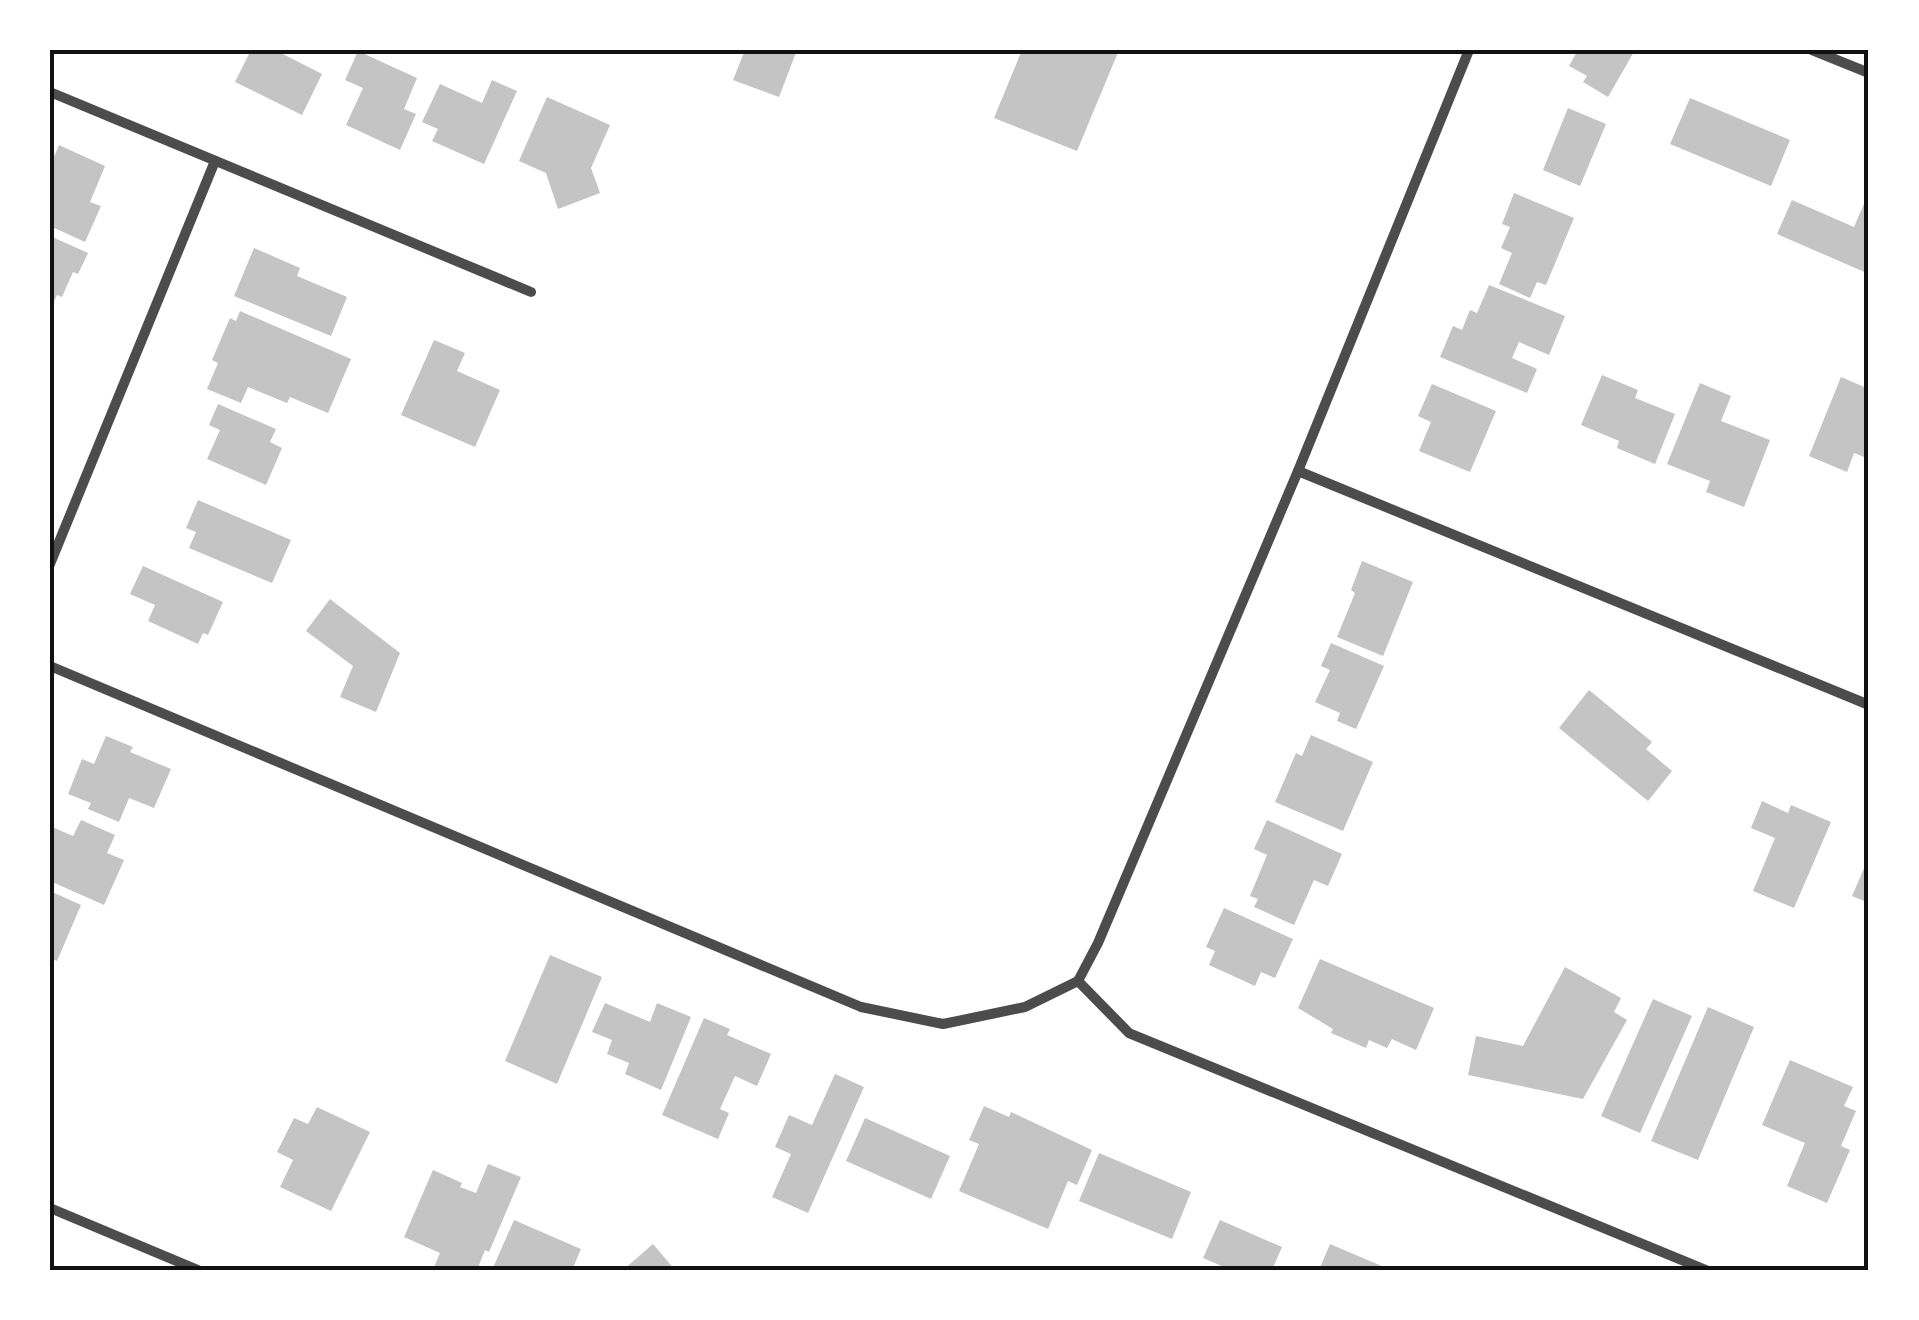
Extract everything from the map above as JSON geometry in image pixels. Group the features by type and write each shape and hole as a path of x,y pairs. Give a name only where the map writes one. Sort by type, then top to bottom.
{"street":[{"path":"50,666 861,1007 943,1024 1025,1007 1078,980 1098,943 1298,470 1469,50"},
{"path":"1812,50 1869,74"},
{"path":"50,92 531,292"},
{"path":"50,564 215,161"},
{"path":"1298,470 1869,705"},
{"path":"1078,980 1129,1033 1706,1270"},
{"path":"50,1208 198,1270"}],"building":[{"path":"251,50 275,50 322,74 302,115 235,82"},
{"path":"745,50 797,50 779,97 733,80"},
{"path":"1022,50 1119,50 1077,151 994,118"},
{"path":"1578,50 1635,50 1608,97 1583,82 1587,76 1569,66"},
{"path":"358,51 417,78 404,109 416,114 400,150 346,125 363,88 345,80"},
{"path":"492,80 517,91 484,164 432,141 438,129 422,122 440,84 482,103"},
{"path":"547,97 610,125 591,168 600,193 558,209 546,173 519,161"},
{"path":"1690,98 1790,140 1771,186 1670,144"},
{"path":"1568,108 1606,124 1580,186 1543,170"},
{"path":"59,145 105,166 90,202 101,206 85,242 50,226 50,166"},
{"path":"1869,192 1869,274 1777,234 1792,200 1854,227"},
{"path":"1514,193 1574,218 1546,285 1537,282 1530,298 1499,284 1512,253 1501,248 1510,227 1502,224"},
{"path":"50,236 88,253 78,274 73,272 62,297 57,295 50,310"},
{"path":"254,248 300,268 297,276 347,297 331,336 234,296"},
{"path":"1489,285 1565,316 1549,355 1519,342 1512,358 1537,369 1527,393 1440,357 1453,326 1462,330 1470,310 1477,313"},
{"path":"240,311 351,359 328,413 290,397 287,403 248,387 241,403 207,389 218,363 212,360 230,318 236,321"},
{"path":"434,340 465,353 457,371 500,390 475,447 401,415"},
{"path":"1602,375 1638,390 1635,398 1675,414 1655,464 1617,448 1619,441 1581,425"},
{"path":"1841,377 1869,389 1869,459 1854,453 1847,472 1809,456"},
{"path":"1700,383 1731,396 1721,421 1770,440 1744,507 1706,492 1710,481 1667,464"},
{"path":"1432,384 1496,411 1470,472 1419,451 1431,422 1418,416"},
{"path":"218,404 276,429 270,442 282,448 266,485 207,459 220,430 209,425"},
{"path":"198,500 291,540 272,583 189,548 196,532 186,528"},
{"path":"1362,561 1413,582 1383,656 1337,637 1355,593 1351,590"},
{"path":"143,566 223,602 208,635 203,633 198,644 148,621 155,605 130,594"},
{"path":"330,599 400,653 376,712 340,697 353,666 306,631"},
{"path":"1331,643 1384,666 1356,729 1337,721 1340,713 1315,702 1330,670 1321,666"},
{"path":"1589,690 1652,742 1646,749 1672,771 1648,801 1559,728"},
{"path":"1311,735 1373,762 1343,831 1275,802 1296,753 1302,756"},
{"path":"106,736 133,747 130,752 171,769 154,808 129,798 119,822 88,809 91,803 68,794 82,759 94,764"},
{"path":"1762,801 1788,813 1791,805 1831,822 1794,908 1753,891 1775,838 1751,828"},
{"path":"81,820 115,835 107,853 124,860 104,905 50,881 50,826 73,836"},
{"path":"1267,820 1342,854 1328,886 1314,880 1294,925 1254,907 1258,899 1250,896 1267,855 1254,849"},
{"path":"1869,857 1869,903 1852,896"},
{"path":"50,891 81,905 57,961 50,958"},
{"path":"1224,908 1293,939 1275,978 1261,972 1255,986 1209,965 1215,951 1206,947"},
{"path":"550,955 602,977 557,1084 505,1061"},
{"path":"1320,959 1434,1008 1416,1050 1392,1039 1387,1048 1369,1040 1366,1048 1331,1033 1333,1029 1298,1008"},
{"path":"1565,967 1621,998 1614,1012 1627,1020 1583,1099 1468,1075 1476,1036 1523,1046"},
{"path":"1653,999 1692,1016 1640,1133 1601,1116"},
{"path":"605,1003 650,1022 657,1003 691,1017 661,1090 625,1074 629,1063 607,1054 612,1040 592,1032"},
{"path":"1708,1007 1754,1027 1698,1160 1651,1141"},
{"path":"704,1018 730,1029 727,1035 771,1054 757,1086 735,1076 720,1109 729,1113 718,1139 662,1115"},
{"path":"1790,1060 1853,1087 1844,1106 1856,1111 1841,1146 1850,1150 1827,1203 1787,1186 1805,1143 1762,1125"},
{"path":"835,1074 864,1087 808,1213 772,1197 791,1154 775,1147 789,1115 812,1125"},
{"path":"984,1106 1009,1117 1011,1112 1092,1150 1077,1185 1068,1181 1048,1229 959,1191 979,1144 969,1140"},
{"path":"317,1107 370,1132 331,1211 280,1187 293,1160 277,1152 294,1118 308,1124"},
{"path":"865,1118 950,1156 931,1199 846,1161"},
{"path":"1099,1153 1191,1192 1172,1239 1079,1201"},
{"path":"488,1164 521,1177 489,1252 485,1250 477,1270 434,1267 440,1253 404,1237 433,1170 476,1193"},
{"path":"514,1220 581,1249 572,1270 492,1270"},
{"path":"1220,1220 1282,1247 1272,1270 1231,1270 1203,1258"},
{"path":"653,1244 675,1270 623,1270"},
{"path":"1330,1244 1391,1270 1319,1270"}]}
